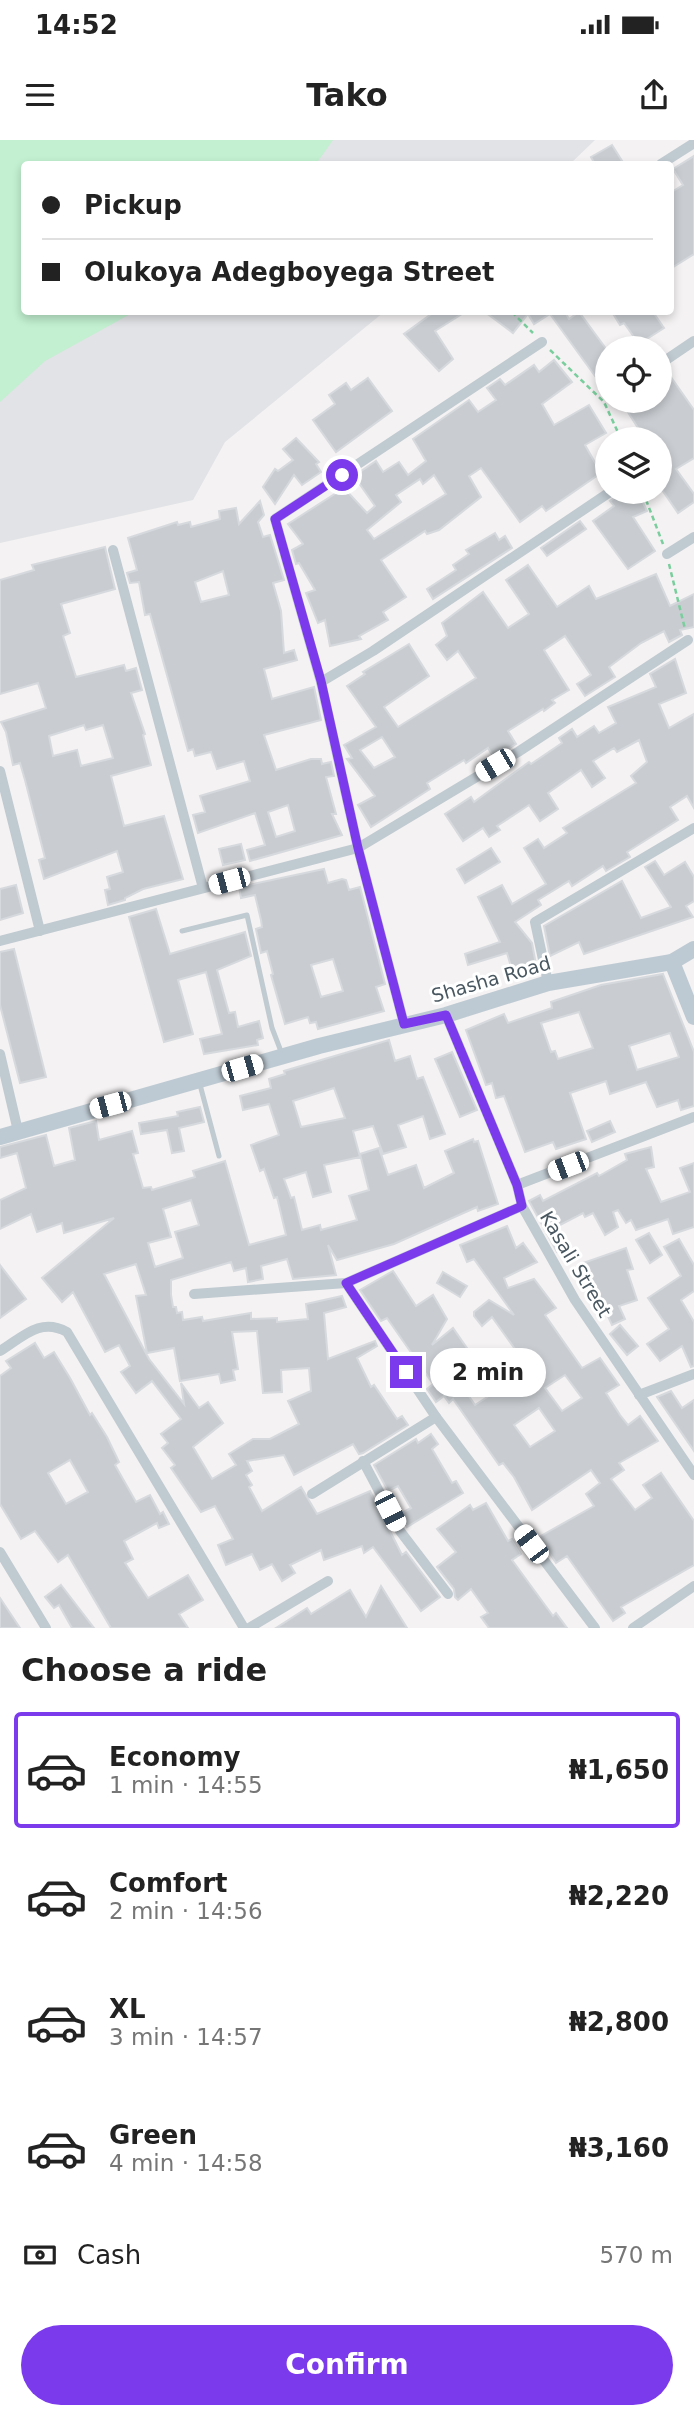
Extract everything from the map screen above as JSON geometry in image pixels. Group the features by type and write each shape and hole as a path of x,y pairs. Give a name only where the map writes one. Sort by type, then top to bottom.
{"street":[{"path":"666,161 694,143"},
{"path":"672,356 694,341"},
{"path":"404,1024 358,848 321,681 275,519 542,342"},
{"path":"321,681 373,651 595,502"},
{"path":"667,554 694,537"},
{"path":"113,550 203,888"},
{"path":"0,941 358,848 518,752 688,640"},
{"path":"0,771 40,931"},
{"path":"548,983 535,922 694,828"},
{"path":"694,949 672,962 694,1017"},
{"name":"Shasha Road","path":"0,1137 283,1057 446,1015 548,983 672,962"},
{"name":"Kasali Street","path":"446,1015 517,1185 522,1206 575,1300 694,1475"},
{"path":"0,1054 19,1131"},
{"path":"517,1185 694,1117"},
{"path":"194,1294 346,1283 522,1206"},
{"path":"346,1283 436,1417 595,1628"},
{"path":"0,1351 43,1325 55,1326 67,1332 247,1628 328,1581"},
{"path":"639,1395 694,1374"},
{"path":"312,1494 436,1417"},
{"path":"363,1461 400,1531 449,1594"},
{"path":"0,1552 46,1628"},
{"path":"633,1628 694,1586"}],"lane":[{"path":"182,931 247,915 272,1028 283,1057"},
{"path":"199,1081 219,1156"}],"path":[{"path":"515,315 595,391"},
{"path":"648,504 667,554 688,640"}],"shaded area":[{"path":"0,140 595,140 573,161 21,161 21,315 380,315 225,442 193,500 0,543"}],"green space":[{"path":"0,140 333,140 318,161 21,161 21,315 129,315 45,361 0,402"}],"building":[{"path":"612,145 622,161 593,161 591,157"},
{"path":"694,156 694,254 674,266 674,191 683,185 674,168"},
{"path":"430,315 460,315 435,331 453,359 439,371 404,334"},
{"path":"489,315 527,315 513,333"},
{"path":"529,315 548,315 534,324"},
{"path":"551,315 567,315 569,319 581,315 597,336 595,376"},
{"path":"614,315 655,315 664,328 652,336 633,336 624,323 620,325"},
{"path":"554,360 572,382 542,404 554,425 589,405 602,427 595,427 595,439 585,445 595,462 595,477 546,511 542,506 520,522 481,468 469,476 481,497 439,530 427,534 425,531 381,560 406,597 383,612 388,620 359,636 361,639 330,646 325,620 318,623 306,593 315,590 299,563 296,564 292,550 303,544 288,524 344,488 367,513 375,506 354,476 376,461 383,472 399,462 408,475 426,461 413,439 469,400 478,412 496,400 487,388 500,379 505,385 534,365 539,372","holes":["434,475 446,494 374,539 367,530 401,502 396,495 420,479 423,484"]},
{"path":"368,378 392,411 336,452 313,420 335,404 329,395 346,383 351,390"},
{"path":"672,379 694,410 694,458 676,469 694,494 694,502 678,513 672,504 672,427 637,427 629,413 672,413"},
{"path":"296,438 319,462 316,464 321,472 302,485 294,475 275,504 263,487 275,469 278,471 293,460 283,449"},
{"path":"260,501 264,515 258,522 263,537 270,535 284,580 273,583 281,611 284,653 294,650 297,660 264,669 272,699 314,687 321,720 264,735 276,770 311,759 321,759 322,764 331,762 334,776 326,777 336,814 332,814 342,835 250,861 247,850 265,845 255,813 198,833 193,815 205,812 200,796 250,781 244,761 217,769 211,752 195,756 193,749 188,751 150,614 145,615 139,582 130,583 127,573 137,570 128,538 177,522 178,525 190,522 191,527 220,519 219,511 236,508 239,524","holes":["223,571 229,595 201,602 195,582","288,805 295,831 276,837 268,812"]},
{"path":"612,504 644,504 647,511 633,517 655,551 628,569 593,521 614,506"},
{"path":"580,521 586,529 547,556 541,548"},
{"path":"495,533 499,540 505,536 512,548 433,599 427,589 456,570 453,565 469,554 466,550"},
{"path":"105,547 115,589 61,604 70,633 63,636 76,677 124,665 126,671 136,668 142,690 131,693 145,734 143,735 151,765 111,776 124,826 164,816 183,879 143,889 125,900 108,905 105,890 110,889 107,877 123,872 117,851 44,879 39,860 45,858 25,780 20,763 13,765 6,732 1,722 46,708 38,683 0,694 0,580 34,570 32,565","holes":["84,725 86,730 103,725 113,758 81,766 77,750 53,756 49,736"]},
{"path":"528,565 557,607 589,586 596,599 656,574 670,606 694,594 694,627 680,630 682,635 669,642 664,631 641,643 609,667 615,677 585,696 577,684 591,675 565,636 544,650 569,690 552,700 555,703 544,711 543,709 508,731 516,744 494,758 488,748 466,763 464,760 427,783 430,789 371,827 358,805 375,796 347,759 352,758 344,745 376,727 347,686 365,674 363,672 409,644 429,676 384,707 398,727 476,678 458,651 447,660 436,645 447,636 442,623 483,592 508,628 529,614 506,580","holes":["382,737 395,757 374,768 360,750"]},
{"path":"675,659 686,693 659,704 669,728 694,714 694,808 687,796 670,807 678,820 627,852 630,857 606,871 603,866 572,886 569,881 538,900 541,905 515,922 532,943 537,970 514,977 507,953 468,965 465,954 500,942 478,897 502,885 512,904 546,884 524,848 538,839 544,848 567,833 563,828 636,783 631,776 647,762 639,740 617,752 614,748 593,761 605,778 592,787 581,770 548,793 558,809 540,821 529,805 497,826 500,830 489,837 483,828 463,841 445,814 471,797 474,802 529,762 531,764 562,743 559,738 572,729 577,737 594,726 599,733 616,723 608,707 656,687 650,674"},
{"path":"241,844 245,860 223,865 219,849"},
{"path":"491,848 500,862 465,883 457,869"},
{"path":"655,861 664,875 685,862 694,877 694,901 686,906 693,917 584,954 579,942 550,956 544,926 622,881 641,918 671,907 645,867"},
{"path":"324,869 328,883 342,879 346,880 349,890 360,887 385,984 376,987 384,1011 318,1029 316,1022 310,1023 308,1017 285,1024 267,951 261,953 256,929 262,927 255,895 241,898 239,887","holes":["333,959 343,991 321,997 311,965"]},
{"path":"16,885 23,913 0,920 0,889"},
{"path":"156,909 170,954 245,932 251,956 217,970 229,1013 235,1012 238,1027 259,1021 263,1038 257,1040 258,1045 204,1054 200,1039 222,1034 206,972 178,980 193,1034 164,1042 129,917"},
{"path":"14,949 46,1077 20,1083 0,1005 0,952"},
{"path":"663,974 694,1052 694,1106 681,1110 678,1100 657,1107 646,1082 610,1094 606,1081 570,1093 586,1139 556,1149 553,1142 525,1152 504,1096 496,1098 492,1083 486,1085 466,1030 504,1014 508,1023 552,1008 551,1002 601,985","holes":["579,1012 593,1048 558,1059 555,1051 551,1052 541,1023","670,1033 679,1057 637,1070 629,1046"]},
{"path":"389,1040 395,1061 410,1056 417,1079 423,1077 445,1134 430,1139 423,1116 398,1125 406,1147 383,1154 373,1126 353,1131 360,1157 324,1165 331,1192 313,1197 306,1172 284,1179 291,1198 294,1197 302,1230 320,1225 321,1230 357,1220 349,1196 369,1190 360,1154 379,1148 388,1175 416,1165 424,1188 454,1173 445,1151 473,1139 474,1142 478,1141 498,1204 478,1211 477,1207 394,1244 337,1260 328,1245 336,1275 293,1279 287,1259 261,1266 263,1279 248,1282 246,1268 234,1271 231,1262 171,1280 173,1307 176,1307 177,1313 182,1312 183,1320 202,1317 203,1321 251,1313 251,1319 277,1318 277,1322 308,1319 306,1304 342,1296 346,1307 324,1313 328,1359 375,1341 377,1346 357,1358 371,1387 374,1385 397,1419 402,1416 408,1425 363,1453 359,1454 353,1444 294,1475 284,1455 247,1461 252,1471 246,1475 252,1485 249,1487 262,1511 301,1487 317,1514 370,1491 402,1555 406,1552 440,1597 421,1611 373,1547 364,1553 362,1546 324,1560 321,1550 290,1565 295,1573 282,1581 272,1564 260,1570 252,1554 226,1565 218,1545 233,1539 215,1506 201,1512 171,1468 175,1465 162,1448 168,1443 161,1434 181,1419 152,1381 136,1393 121,1372 130,1366 119,1345 105,1352 73,1292 62,1302 42,1278 114,1218 64,1233 62,1223 37,1232 31,1214 0,1229 0,1200 26,1188 17,1153 0,1158 0,1147 46,1135 54,1166 75,1160 69,1128 96,1121 99,1140 132,1131 138,1153 133,1154 143,1188 151,1187 152,1190 195,1177 193,1171 225,1161 249,1245 286,1235 277,1197 274,1198 264,1169 260,1171 251,1145 279,1135 269,1104 243,1110 240,1096 271,1088 269,1079 285,1074 284,1071","holes":["334,1088 345,1118 301,1127 293,1101","191,1200 199,1225 175,1232 183,1258 155,1267 148,1243 171,1237 163,1209","136,1264 146,1295 136,1296 147,1353 174,1348 180,1381 219,1374 221,1383 235,1380 233,1370 238,1369 232,1332 257,1331 263,1393 282,1392 281,1370 309,1368 311,1391 288,1401 299,1424 270,1439 253,1439 229,1454 236,1465 212,1479 193,1447 223,1423 208,1402 199,1408 181,1383 184,1404 149,1359 104,1274"]},
{"path":"452,1052 477,1110 460,1117 435,1059"},
{"path":"200,1107 204,1122 179,1128 184,1151 172,1153 167,1130 141,1134 139,1123 178,1116 177,1112"},
{"path":"610,1121 615,1132 592,1142 587,1131"},
{"path":"651,1147 654,1167 646,1169 661,1202 690,1192 680,1168 694,1163 694,1227 673,1234 668,1219 636,1230 631,1220 626,1223 618,1210 613,1212 618,1227 605,1235 593,1213 585,1217 583,1213 556,1227 566,1247 557,1252 529,1201 540,1195 543,1201 627,1160 625,1154"},
{"path":"507,1226 516,1248 523,1243 537,1262 504,1278 508,1288 534,1279 556,1308 545,1315 582,1368 600,1358 619,1385 606,1393 620,1415 628,1425 640,1416 658,1441 619,1463 624,1470 611,1479 635,1510 652,1498 643,1485 661,1473 694,1521 694,1565 621,1607 625,1613 613,1621 567,1556 556,1563 539,1537 594,1506 586,1494 600,1483 591,1470 532,1510 514,1477 503,1463 499,1465 453,1399 449,1403 444,1396 436,1402 427,1389 433,1384 387,1318 381,1321 360,1290 393,1271 416,1306 433,1295 447,1319 432,1345 453,1328 478,1364 468,1370 473,1377 462,1386 475,1405 504,1386 500,1380 525,1363 492,1317 482,1326 474,1316 474,1312 489,1300 514,1315 474,1259 467,1262 460,1245","holes":["565,1375 582,1398 562,1411 545,1388","539,1408 555,1431 530,1447 514,1425"]},
{"path":"649,1233 662,1255 650,1263 636,1240"},
{"path":"679,1239 694,1265 694,1291 681,1300 694,1322 694,1366 691,1367 682,1346 660,1361 647,1344 669,1329 648,1298 681,1276 664,1247"},
{"path":"626,1248 633,1269 627,1270 637,1300 619,1306 625,1319 612,1325 583,1263"},
{"path":"0,1265 26,1299 0,1318"},
{"path":"443,1272 467,1286 460,1297 437,1283"},
{"path":"620,1325 638,1346 627,1355 610,1334"},
{"path":"35,1343 44,1358 54,1352 90,1415 92,1413 107,1437 119,1462 115,1465 136,1502 150,1495 169,1524 159,1528 157,1523 124,1541 133,1559 125,1563 148,1598 188,1575 203,1600 179,1614 188,1628 111,1628 68,1555 58,1562 35,1531 21,1539 0,1504 0,1376 11,1368 6,1361","holes":["70,1460 88,1492 66,1504 48,1473"]},
{"path":"671,1391 682,1408 694,1400 694,1451 657,1397"},
{"path":"431,1434 438,1444 432,1449 452,1483 456,1481 463,1493 407,1527 400,1514 411,1508 398,1486 388,1491 374,1465 416,1439 418,1443"},
{"path":"486,1503 508,1541 512,1539 521,1554 512,1560 553,1616 556,1613 567,1628 489,1628 481,1617 488,1613 471,1589 458,1600 455,1597 454,1589 437,1567 456,1552 437,1529 470,1505 473,1510"},
{"path":"61,1585 94,1628 72,1628 59,1605 54,1608 45,1597"},
{"path":"381,1586 407,1628 276,1628 307,1608 311,1614 350,1590 366,1617"},
{"path":"0,1598 20,1628 0,1628"}],"route":[{"path":"342,475 275,519 321,681 358,848 404,1024 446,1015 517,1185 522,1206 346,1283 406,1372"}]}
